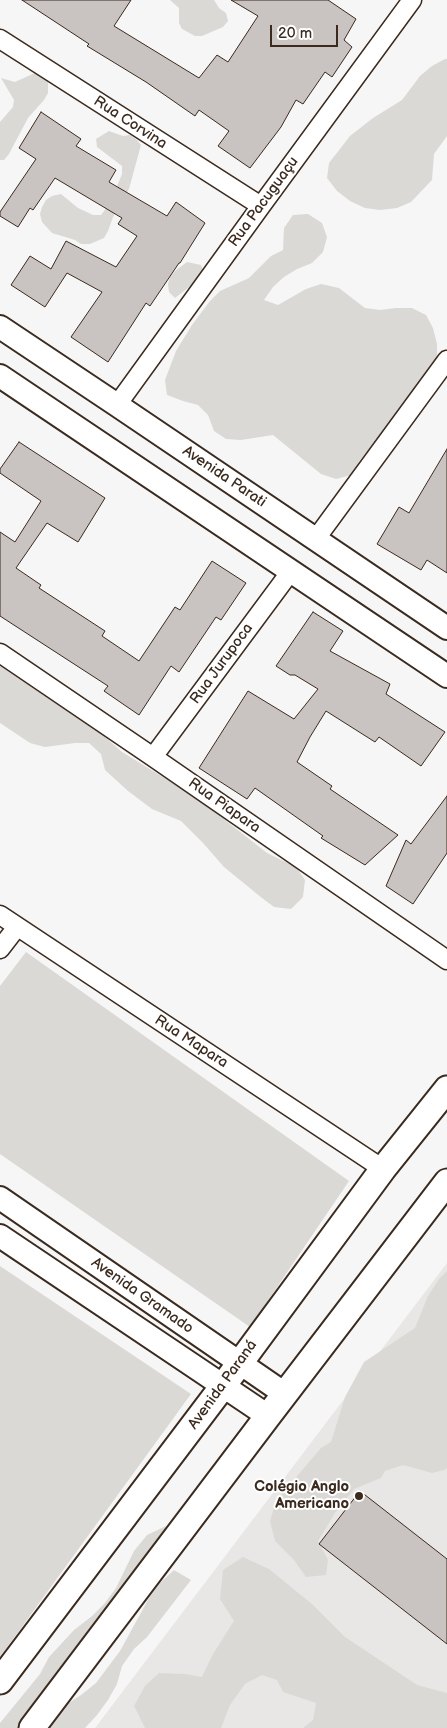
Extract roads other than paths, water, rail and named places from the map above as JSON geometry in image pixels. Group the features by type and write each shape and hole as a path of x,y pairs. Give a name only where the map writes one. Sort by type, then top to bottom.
{"main road":[{"name":"Avenida Paraná","path":"0,1681 223,1386 383,1169 447,1089"},
{"path":"32,1728 447,1182"}],"street":[{"name":"Rua Pacuguaçu","path":"117,405 412,0"},
{"name":"Rua Corvina","path":"0,39 261,206"},
{"name":"Avenida Parati","path":"0,327 447,628"},
{"path":"315,540 447,360"},
{"path":"0,376 447,676"},
{"name":"Rua Jurupoca","path":"153,756 291,571"},
{"name":"Rua Piapara","path":"0,653 153,756 447,960"},
{"name":"Rua Mapara","path":"0,915 383,1169"},
{"path":"0,949 16,927"},
{"name":"Avenida Gramado","path":"0,1198 285,1394"},
{"name":"Avenida Gramado","path":"0,1236 268,1416"}],"place":[{"name":"Colégio Anglo Americano","path":"359,1496"}]}
